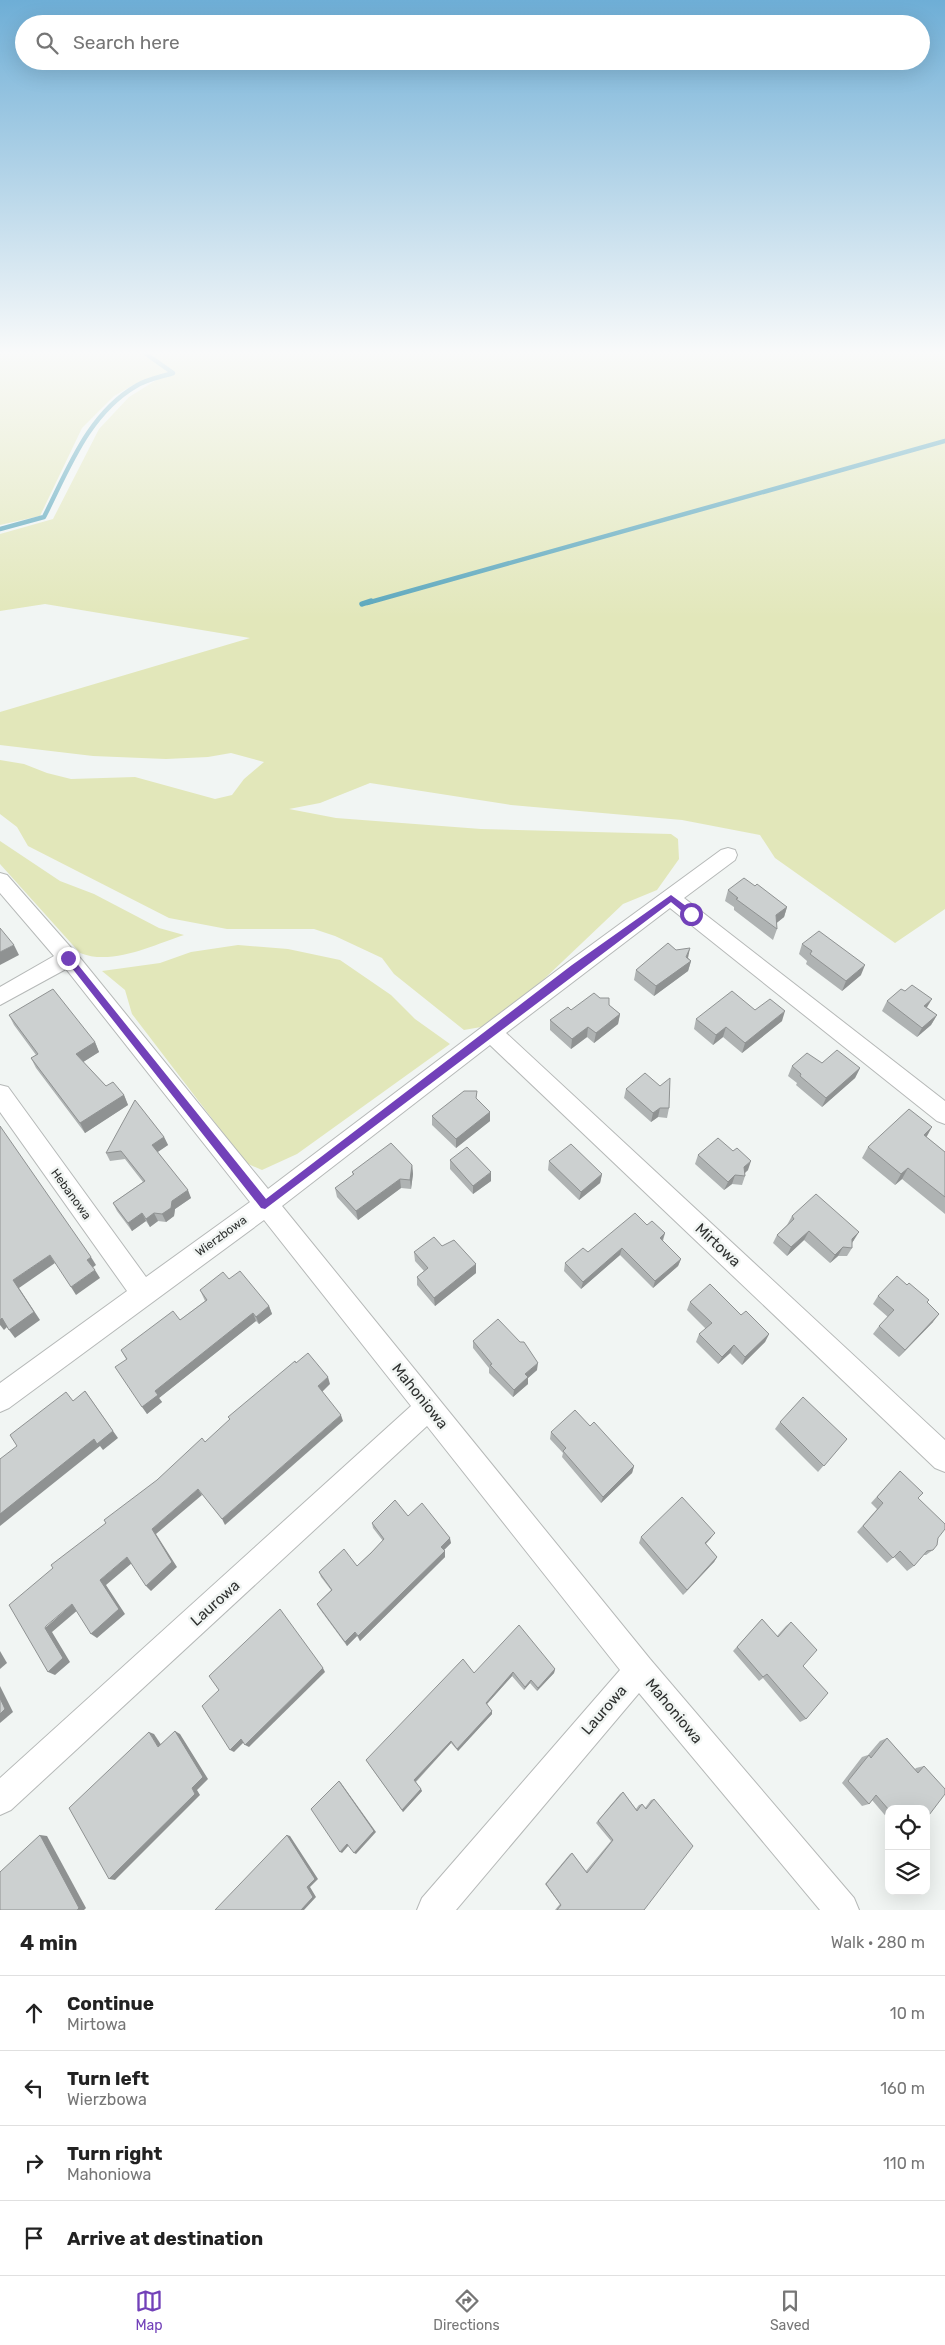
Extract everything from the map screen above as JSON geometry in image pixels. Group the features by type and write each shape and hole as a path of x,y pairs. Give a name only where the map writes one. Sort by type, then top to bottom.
{"street":[{"name":"Wierzbowa","path":"0,1400 265,1205 491,1032 728,855"},
{"name":"Mahoniowa","path":"0,880 68,958 639,1670 842,1910"},
{"path":"671,898 945,1114"},
{"path":"0,997 68,958"},
{"name":"Mirtowa","path":"491,1032 945,1458"},
{"name":"Hebanowa","path":"0,1094 143,1293"},
{"name":"Laurowa","path":"0,1799 429,1407"},
{"name":"Laurowa","path":"434,1910 639,1670"}],"green space":[{"path":"0,440 76,440 40,516 0,525"},
{"path":"93,440 945,440 945,909 895,943 775,858 760,835 682,820 511,805 370,783 320,803 289,809 336,818 481,829 671,834 678,839 679,859 657,890 623,904 542,981 481,1027 464,1030 394,974 382,958 335,936 314,929 227,929 169,918 28,846 17,827 0,814 0,760 24,764 47,773 71,779 135,777 215,799 232,795 244,779 264,762 231,753 208,757 166,759 93,756 0,745 0,712 250,638 45,604 0,611 0,534 53,519"},
{"path":"0,841 60,881 94,894 159,928 184,935 146,949 119,956 92,956 80,953 0,864"},
{"path":"238,945 288,949 340,960 391,995 415,1019 450,1044 297,1154 262,1170 246,1163 132,1014 125,990 102,971 160,963 191,952"}],"building":[{"path":"744,878 755,886 757,884 787,907 776,915 777,929 736,899 738,898 728,890"},
{"path":"0,928 14,945 0,952"},
{"path":"819,931 865,965 846,981 810,954 812,951 802,944"},
{"path":"668,943 676,950 690,948 686,957 691,961 656,986 636,970"},
{"path":"912,985 932,999 924,1006 937,1015 922,1028 887,1001 901,989 905,991"},
{"path":"53,989 95,1042 76,1054 106,1086 113,1082 124,1095 80,1123 31,1058 38,1054 9,1015"},
{"path":"732,991 755,1010 770,999 785,1011 745,1043 726,1027 716,1035 696,1019"},
{"path":"594,993 600,998 609,998 609,1005 620,1014 596,1033 588,1027 572,1039 550,1020 568,1007 571,1010"},
{"path":"837,1050 860,1068 826,1098 800,1076 801,1074 792,1066 807,1053 822,1063"},
{"path":"645,1073 660,1086 670,1078 669,1108 660,1108 653,1113 626,1089"},
{"path":"464,1091 477,1091 476,1098 490,1112 456,1139 432,1116"},
{"path":"135,1100 164,1137 152,1145 188,1190 172,1201 171,1208 162,1214 154,1213 146,1219 142,1213 128,1223 113,1203 145,1181 121,1151 106,1153"},
{"path":"909,1109 932,1127 924,1135 945,1152 945,1197 908,1168 901,1174 868,1147"},
{"path":"0,1126 91,1257 87,1260 95,1270 71,1287 50,1255 13,1280 34,1312 9,1330 2,1318 0,1320"},
{"path":"718,1138 733,1151 737,1148 751,1161 744,1167 745,1176 735,1175 728,1182 698,1155"},
{"path":"391,1143 412,1165 410,1180 400,1179 356,1211 335,1188 354,1174 352,1172"},
{"path":"571,1144 602,1174 581,1192 549,1161"},
{"path":"467,1147 491,1172 473,1186 450,1160"},
{"path":"816,1194 859,1232 852,1239 852,1248 843,1247 835,1255 809,1231 791,1247 777,1235 794,1219 792,1216"},
{"path":"635,1213 647,1225 652,1221 665,1233 660,1238 681,1259 655,1281 622,1248 583,1282 565,1263 583,1248 588,1252"},
{"path":"434,1237 442,1246 454,1240 476,1264 434,1298 417,1277 428,1268 414,1252"},
{"path":"240,1271 269,1306 256,1317 253,1313 155,1391 158,1395 142,1407 115,1367 127,1359 121,1350 173,1311 180,1320 207,1300 200,1290 223,1272 229,1279"},
{"path":"897,1276 907,1285 909,1283 929,1300 927,1302 939,1314 905,1350 879,1326 894,1310 878,1296"},
{"path":"710,1284 741,1315 746,1311 769,1334 745,1357 734,1345 722,1357 699,1334 712,1323 690,1302"},
{"path":"498,1319 520,1342 524,1342 538,1363 525,1374 528,1377 514,1390 490,1365 492,1364 473,1341"},
{"path":"308,1353 328,1377 318,1386 341,1415 222,1519 198,1489 152,1529 172,1562 146,1586 127,1557 100,1580 119,1609 91,1634 72,1604 46,1626 45,1628 63,1658 48,1672 9,1605 53,1568 51,1565 106,1523 104,1520 157,1480 202,1438 205,1442 230,1419 228,1417 295,1361 296,1363"},
{"path":"85,1391 113,1431 97,1444 94,1439 0,1514 0,1459 17,1446 10,1435 66,1392 73,1401"},
{"path":"803,1397 847,1439 824,1466 780,1422"},
{"path":"575,1410 590,1426 594,1422 634,1466 603,1497 563,1451 566,1448 551,1432"},
{"path":"900,1471 923,1493 918,1498 945,1524 945,1529 938,1538 937,1545 933,1550 927,1551 914,1566 900,1551 893,1558 863,1526 883,1503 877,1497"},
{"path":"682,1497 715,1533 705,1543 717,1557 687,1590 641,1537"},
{"path":"395,1500 408,1516 422,1503 450,1538 441,1547 445,1551 358,1636 355,1632 345,1642 317,1604 332,1590 319,1572 344,1549 357,1566 371,1553 384,1539 372,1523"},
{"path":"280,1609 323,1668 245,1745 241,1739 230,1750 202,1706 219,1690 209,1676"},
{"path":"762,1619 778,1637 791,1622 817,1650 803,1666 828,1693 806,1719 767,1674 763,1677 737,1647"},
{"path":"519,1625 555,1669 538,1688 531,1680 525,1687 513,1672 486,1703 492,1711 457,1749 451,1741 414,1780 421,1789 402,1810 366,1760 463,1659 474,1673"},
{"path":"0,1698 5,1709 0,1714"},
{"path":"175,1731 203,1777 192,1788 195,1794 109,1879 69,1808 149,1732 158,1747"},
{"path":"887,1738 918,1773 924,1766 945,1789 945,1794 930,1814 930,1805 885,1805 876,1795 869,1804 848,1781 869,1755 871,1758"},
{"path":"339,1781 374,1831 354,1853 347,1844 340,1852 311,1809"},
{"path":"623,1792 637,1811 642,1804 646,1809 654,1799 693,1846 644,1910 557,1910 561,1905 546,1884 572,1853 587,1873 613,1840 598,1821"},
{"path":"40,1835 79,1908 77,1910 0,1910 0,1872"},
{"path":"287,1835 315,1879 307,1887 313,1897 301,1910 215,1910"}],"waterway":[{"path":"0,529 44,517 84,440"},
{"path":"367,603 945,441"},
{"path":"362,604 371,601"}],"route":[{"path":"68,958 265,1205 575,968 671,898 691,914"}]}
